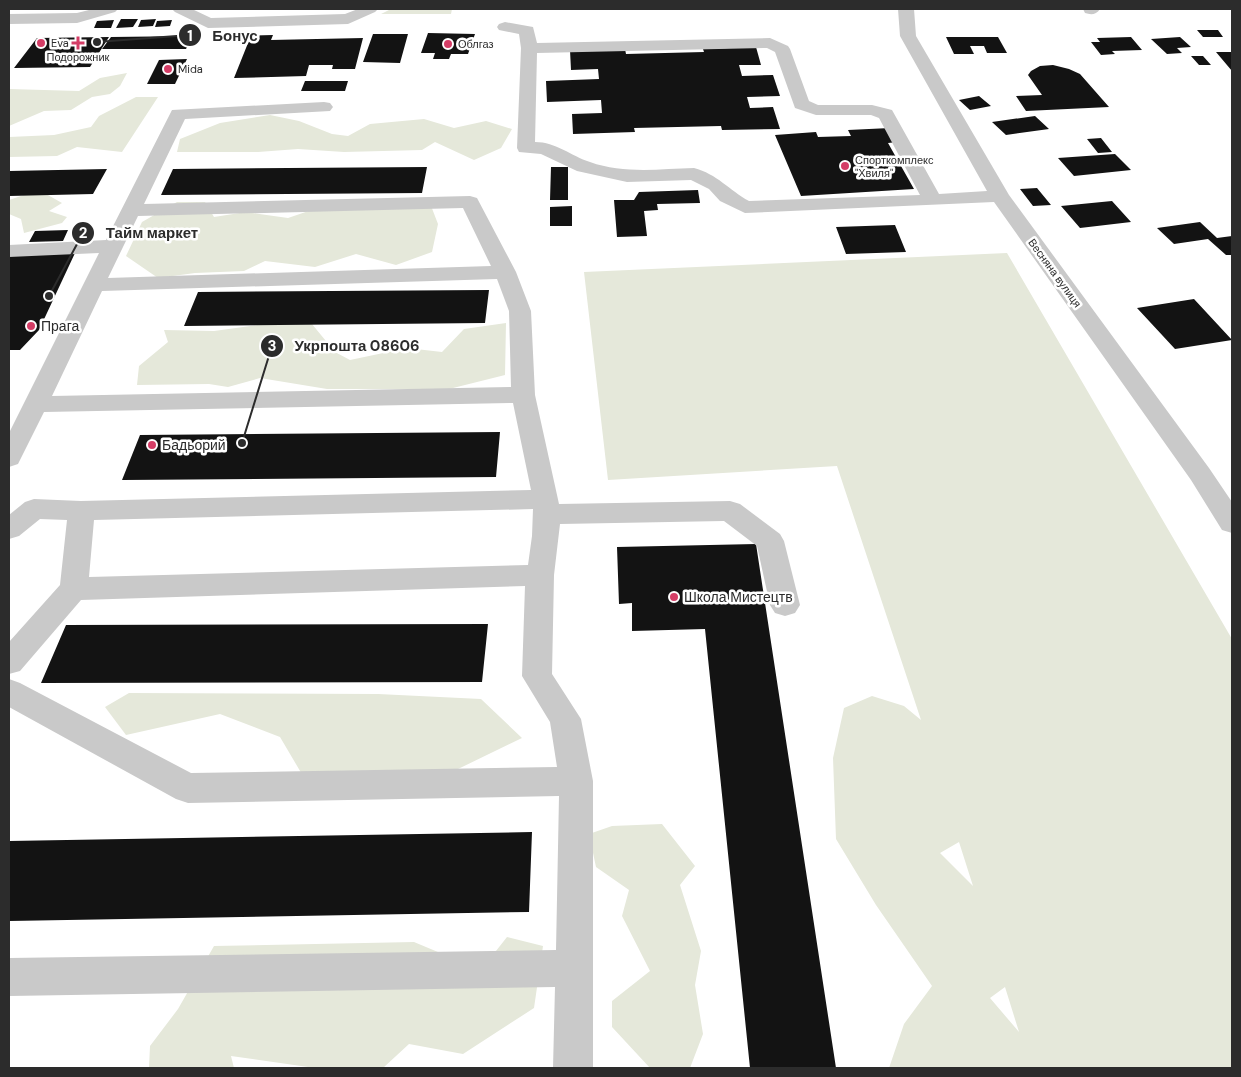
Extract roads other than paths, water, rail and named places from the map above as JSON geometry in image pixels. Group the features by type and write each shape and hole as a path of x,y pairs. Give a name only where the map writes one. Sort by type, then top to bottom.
{"street":[{"path":"9,19 77,18 110,9"},
{"path":"180,9 208,23 348,20 370,9"},
{"name":"Весняна вулиця","path":"906,9 908,36 1000,196 1200,474 1232,523"},
{"path":"505,27 527,30 526,148 544,148 584,167 627,176 694,174 716,185 727,197 745,207 1000,196"},
{"path":"528,48 770,43 782,49 801,104 816,110 872,110 886,114 933,200"},
{"path":"9,458 178,114 324,107"},
{"path":"131,210 470,202 505,272 520,311 523,395 546,507 546,536 540,575 537,676 564,719 576,781 573,1068"},
{"path":"9,251 114,246"},
{"path":"94,285 505,272"},
{"path":"35,404 523,395"},
{"path":"9,530 34,509 81,511 546,507 730,511 770,541 785,605"},
{"path":"9,662 74,589 81,511"},
{"path":"74,589 540,575"},
{"path":"9,692 188,788 576,781"},
{"path":"9,977 574,968"}],"place":[{"name":"Бонус","path":"97,42"},
{"name":"Eva","path":"41,43"},
{"name":"Подорожник","path":"78,43"},
{"name":"Облгаз","path":"448,44"},
{"name":"Mida","path":"168,69"},
{"name":"Спорткомплекс \"Хвиля\"","path":"845,166"},
{"name":"Тайм маркет","path":"49,296"},
{"name":"Прага","path":"31,326"},
{"name":"Укрпошта 08606","path":"242,443"},
{"name":"Бадьорий","path":"152,445"},
{"name":"Школа Мистецтв","path":"674,597"}]}
